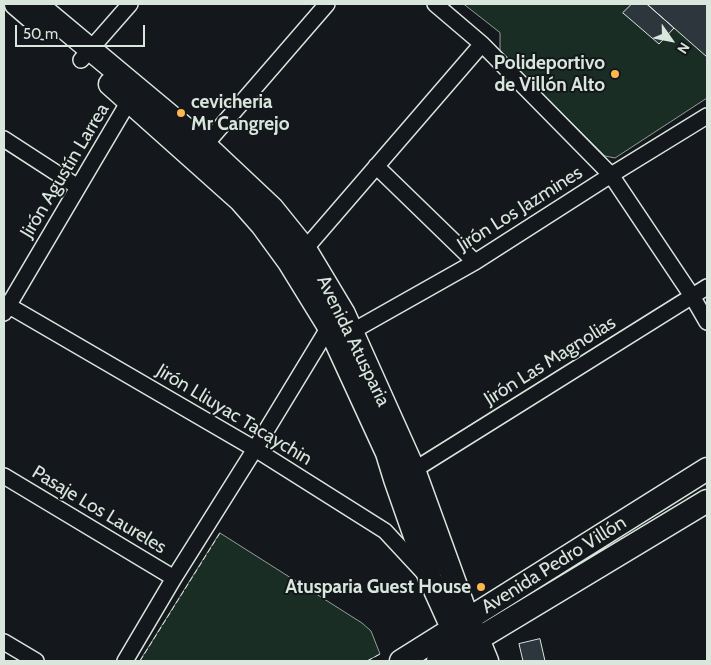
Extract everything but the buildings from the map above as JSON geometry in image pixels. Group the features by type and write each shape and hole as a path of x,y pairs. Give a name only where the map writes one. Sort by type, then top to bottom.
{"main road":[{"name":"Avenida Atusparia","path":"16,4 205,144 272,208 305,249 344,314 414,470 436,532 458,647"},
{"name":"Avenida Atusparia","path":"36,4 129,101 240,200 257,219 289,262 329,327 387,452 430,579 458,647 487,661"},
{"name":"Avenida Pedro Villón","path":"458,647 707,469"},
{"name":"Avenida Pedro Villón","path":"401,661 458,647 707,501"}],"street":[{"path":"86,55 130,4"},
{"path":"205,144 327,4"},
{"path":"435,4 482,44 611,175 692,296 707,322"},
{"path":"305,249 482,44"},
{"name":"Jirón Agustín Larrea","path":"5,307 129,101"},
{"name":"Jirón Los Jazmines","path":"351,332 475,262 707,116"},
{"path":"4,139 78,187"},
{"path":"376,166 475,262"},
{"name":"Jirón Las Magnolias","path":"414,470 707,287"},
{"name":"Jirón Lliuyac Tacaychin","path":"5,307 255,450 385,531 430,579"},
{"path":"125,661 329,327"},
{"name":"Pasaje Los Laureles","path":"4,476 174,578"},
{"path":"4,642 36,661"}],"green space":[{"name":"Polideportivo de Villón Alto","path":"464,4 707,4 707,98 615,158 605,156 500,51 500,33"},
{"path":"220,533 362,623 371,631 380,654 367,661 140,661"}],"fence":[{"path":"140,661 220,533"},
{"path":"367,661 380,654"}],"place":[{"name":"Polideportivo de Villón Alto","path":"615,74"},
{"name":"cevicheria Mr Cangrejo","path":"181,113"},
{"name":"Atusparia Guest House","path":"481,587"}]}
